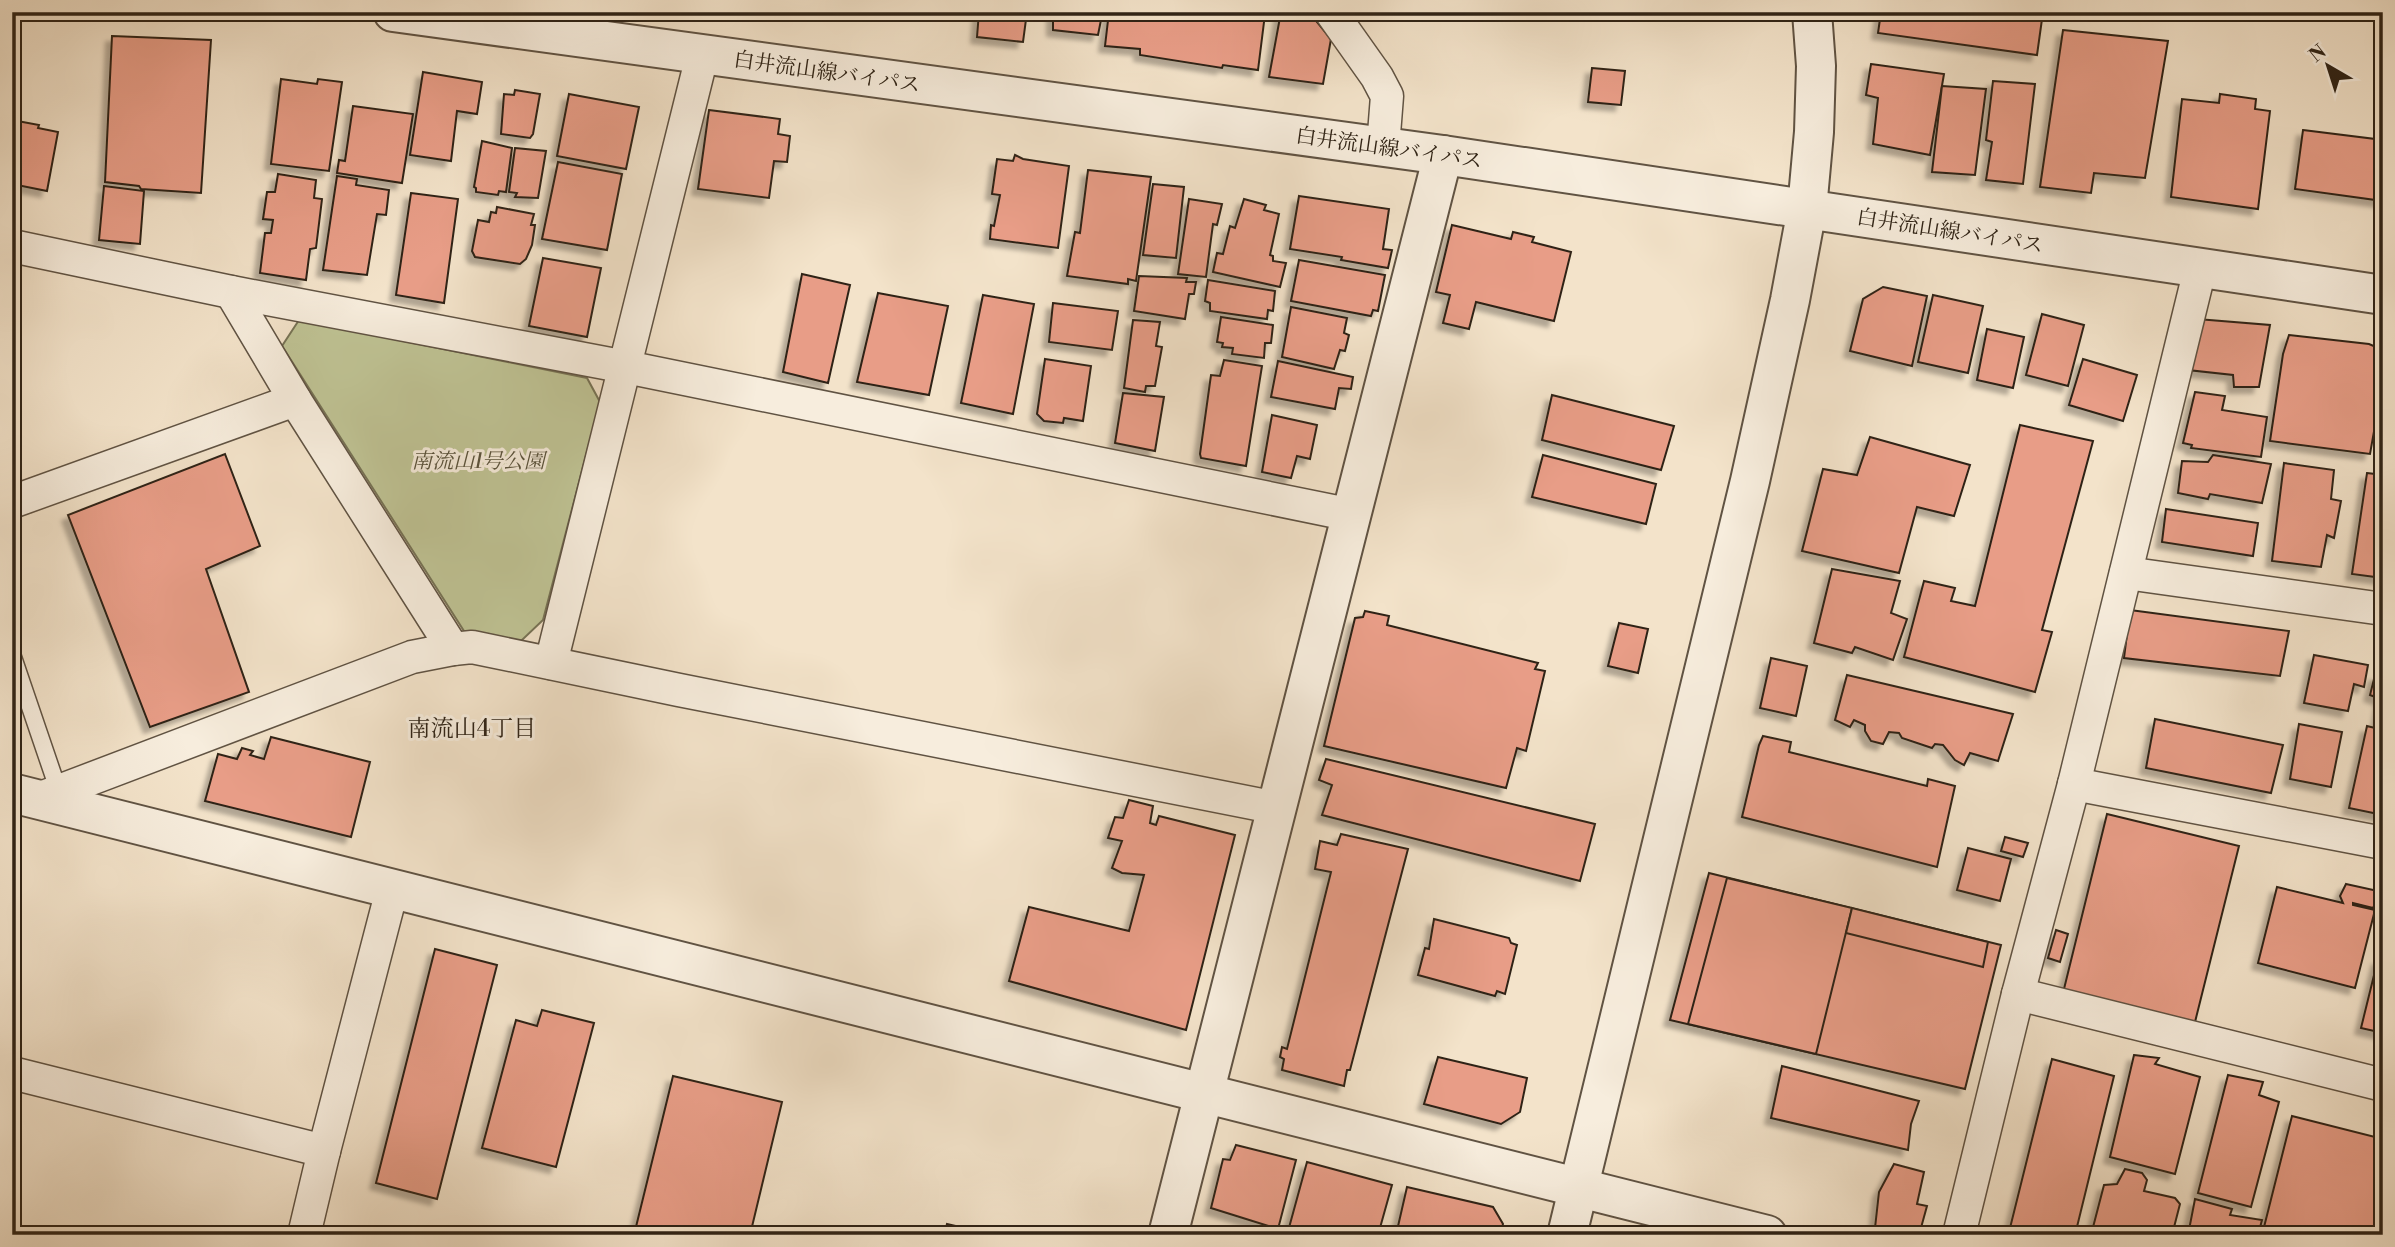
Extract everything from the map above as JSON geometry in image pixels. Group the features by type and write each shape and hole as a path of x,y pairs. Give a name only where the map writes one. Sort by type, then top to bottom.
{"street":[{"name":"白井流山線バイパス","path":"393,12 1443,155 2383,295"},
{"path":"1331,12 1387,96 1383,148"},
{"path":"1567,1235 1750,481 1790,300 1807,209 1814,132 1816,66 1812,12"},
{"path":"551,663 702,56"},
{"path":"1168,1235 1443,155"},
{"path":"12,246 231,292 626,367 1352,515"},
{"path":"1959,1235 2018,993 2074,784 2200,269"},
{"path":"231,292 295,400 453,649"},
{"path":"12,502 295,400"},
{"path":"2126,573 2383,609"},
{"path":"36,795 412,657 472,648 1277,808"},
{"path":"2074,784 2383,843"},
{"path":"36,795 393,890 1767,1235"},
{"path":"304,1235 393,890"},
{"path":"2018,993 2383,1085"},
{"path":"12,1073 324,1151"}],"lane":[{"path":"12,654 36,795"}],"green space":[{"name":"南流山1号公園","path":"299,320 587,378 600,402 543,620 521,641 464,631 282,346"}],"building":[{"path":"979,12 1027,12 1023,42 977,37"},
{"path":"1053,12 1092,12 1092,17 1101,20 1098,35 1053,30"},
{"path":"1109,12 1265,14 1258,70 1223,65 1222,68 1140,55 1140,49 1105,46"},
{"path":"1281,12 1313,17 1331,39 1323,84 1269,77"},
{"path":"1881,12 2043,12 2037,55 1878,33"},
{"path":"2063,30 2168,41 2145,178 2094,173 2091,193 2040,187"},
{"path":"112,36 211,40 201,193 141,189 139,186 105,182"},
{"path":"1871,64 1944,74 1930,155 1873,144 1878,98 1866,95"},
{"path":"1592,68 1625,71 1621,105 1588,102"},
{"path":"423,72 482,82 477,114 457,111 451,161 410,155"},
{"path":"281,79 317,84 318,79 342,82 329,171 271,164"},
{"path":"1993,81 2035,84 2023,184 1986,180 1992,142 1986,140"},
{"path":"1942,86 1986,89 1975,175 1932,172"},
{"path":"515,90 540,94 530,138 501,134 504,94 514,95"},
{"path":"569,94 639,107 626,169 557,156"},
{"path":"2220,94 2256,99 2255,109 2270,111 2258,209 2171,197 2182,99 2219,103"},
{"path":"353,106 413,114 402,183 337,173 339,160 345,161"},
{"path":"709,110 780,119 778,134 790,136 787,162 774,161 769,198 698,189"},
{"path":"12,120 58,132 47,191 12,184"},
{"path":"2303,130 2383,140 2383,201 2295,189"},
{"path":"482,141 512,148 506,192 499,191 498,195 476,192 474,187"},
{"path":"515,148 546,151 538,198 515,197 517,193 509,192"},
{"path":"1015,155 1023,159 1069,166 1058,248 990,239 991,225 994,226 1000,195 992,194 997,159 1013,161"},
{"path":"558,162 622,174 607,250 542,239"},
{"path":"1088,170 1151,177 1136,281 1128,279 1128,284 1067,276 1075,232 1080,233"},
{"path":"278,174 316,180 314,198 322,199 316,248 310,249 306,280 260,273 265,233 271,233 273,220 263,219 267,192 275,192"},
{"path":"337,176 357,179 356,185 389,190 386,215 377,214 367,275 323,270"},
{"path":"1153,184 1184,187 1176,258 1143,255"},
{"path":"104,186 144,191 140,244 99,240"},
{"path":"411,193 458,199 444,303 396,295"},
{"path":"1299,196 1389,209 1383,249 1392,250 1388,268 1290,249"},
{"path":"1189,199 1222,204 1217,225 1213,224 1206,277 1178,274"},
{"path":"1244,199 1266,205 1264,210 1279,214 1270,255 1273,256 1273,261 1286,263 1280,287 1213,272 1217,253 1223,254 1230,226 1235,228"},
{"path":"497,207 534,214 531,225 535,225 532,245 526,259 520,264 475,257 472,251 478,220 489,222 491,212 496,213"},
{"path":"1452,225 1511,239 1513,232 1534,237 1532,242 1571,252 1554,321 1476,302 1469,329 1443,323 1450,295 1436,292"},
{"path":"543,258 601,268 587,337 529,326"},
{"path":"1299,260 1385,275 1378,311 1373,310 1371,316 1291,301"},
{"path":"802,274 850,285 828,383 783,372"},
{"path":"1139,276 1187,278 1186,282 1196,282 1194,294 1189,294 1185,319 1134,311"},
{"path":"1208,280 1275,291 1273,311 1268,310 1267,319 1210,311 1210,303 1205,301"},
{"path":"1883,287 1927,296 1912,366 1850,351 1863,299"},
{"path":"878,293 948,306 929,395 857,382"},
{"path":"983,295 1034,304 1013,414 961,403"},
{"path":"1933,295 1983,306 1968,373 1918,362"},
{"path":"1053,303 1118,311 1112,350 1049,342"},
{"path":"1291,307 1347,318 1344,333 1349,335 1345,351 1340,350 1334,369 1282,357"},
{"path":"2042,314 2084,325 2068,386 2026,375"},
{"path":"1221,317 1273,325 1271,343 1265,343 1264,358 1232,354 1233,348 1222,347 1223,343 1217,342"},
{"path":"2197,319 2270,325 2259,387 2234,387 2233,375 2188,370"},
{"path":"1133,320 1160,322 1156,346 1162,347 1155,386 1146,386 1145,392 1124,388"},
{"path":"1987,329 2024,337 2013,388 1977,380"},
{"path":"2289,335 2369,344 2383,350 2383,381 2370,454 2270,441 2283,354"},
{"path":"1045,359 1091,366 1083,421 1064,418 1063,423 1044,421 1037,414"},
{"path":"2083,359 2137,375 2123,421 2069,405"},
{"path":"1224,360 1262,366 1246,466 1201,458 1200,454 1211,375 1220,376"},
{"path":"1278,361 1353,377 1351,389 1339,388 1335,409 1271,397"},
{"path":"2195,392 2225,396 2222,410 2267,417 2261,457 2191,448 2192,445 2183,443"},
{"path":"1123,393 1164,397 1155,451 1115,443"},
{"path":"1552,395 1674,426 1661,470 1542,440"},
{"path":"1272,415 1317,425 1310,459 1297,456 1291,478 1262,472"},
{"path":"2020,425 2093,441 2042,630 2052,632 2035,692 1904,657 1924,581 1955,588 1951,601 1975,606"},
{"path":"1870,437 1970,465 1954,516 1917,507 1899,573 1802,551 1823,469 1857,475"},
{"path":"225,454 260,546 206,569 249,692 150,727 68,515"},
{"path":"1543,455 1656,484 1646,524 1532,497"},
{"path":"2213,455 2271,464 2262,503 2210,494 2208,499 2178,493 2182,461 2208,462"},
{"path":"2284,463 2334,470 2331,499 2341,501 2334,538 2327,535 2321,567 2272,561"},
{"path":"2367,473 2383,475 2383,578 2352,574"},
{"path":"2166,509 2258,523 2253,556 2162,542"},
{"path":"1832,569 1900,581 1891,613 1907,619 1893,660 1855,647 1852,653 1814,643"},
{"path":"2130,610 2289,631 2280,676 2124,658"},
{"path":"1365,611 1389,616 1387,625 1538,663 1535,669 1545,671 1526,751 1517,748 1506,788 1324,746 1355,618 1363,617"},
{"path":"1619,623 1648,629 1638,673 1608,666"},
{"path":"2314,655 2368,665 2364,687 2354,684 2348,711 2304,703"},
{"path":"1771,658 1807,666 1796,716 1760,708"},
{"path":"1847,675 2013,714 1998,761 1970,753 1964,765 1955,760 1943,745 1935,744 1932,748 1902,738 1899,733 1889,732 1883,744 1871,741 1865,731 1865,725 1854,720 1850,727 1835,720"},
{"path":"2375,675 2383,676 2383,726 2377,725 2381,699 2370,695"},
{"path":"2155,719 2283,745 2271,793 2146,768"},
{"path":"2299,724 2342,732 2331,787 2290,779"},
{"path":"2367,726 2383,730 2383,815 2349,808"},
{"path":"1763,736 1791,742 1789,752 1927,786 1928,779 1955,786 1937,867 1742,817"},
{"path":"271,737 370,762 351,837 205,801 218,754 237,759 242,748 253,751 250,755 264,759"},
{"path":"1326,759 1595,824 1580,881 1322,815 1332,785 1319,780"},
{"path":"1129,800 1153,806 1150,823 1156,825 1159,816 1235,835 1186,1030 1009,981 1029,907 1129,931 1144,875 1122,873 1112,868 1122,841 1108,838 1115,817 1123,818"},
{"path":"2107,814 2239,846 2195,1022 2063,993"},
{"path":"1341,834 1408,849 1344,1086 1282,1070 1284,1059 1280,1057 1282,1047 1287,1049 1331,872 1315,869 1320,841 1337,845"},
{"path":"2005,837 2028,843 2023,857 2001,851"},
{"path":"1968,848 2011,859 2000,901 1957,890"},
{"path":"1709,873 2001,945 1965,1089 1670,1020"},
{"path":"1727,878 1852,908 1816,1054 1688,1024"},
{"path":"2346,884 2378,891 2373,908 2353,903 2375,910 2355,988 2258,963 2277,887 2343,903 2340,896"},
{"path":"1852,908 1988,942 1983,967 1846,933"},
{"path":"1434,919 1509,938 1511,943 1517,945 1505,994 1497,991 1495,996 1418,975 1425,948 1429,949"},
{"path":"2056,930 2068,934 2060,962 2048,958"},
{"path":"435,949 497,965 437,1199 376,1183"},
{"path":"2378,959 2383,960 2383,1033 2361,1028"},
{"path":"542,1010 594,1023 556,1167 482,1148 516,1020 537,1026"},
{"path":"2134,1055 2159,1058 2155,1064 2200,1077 2175,1174 2110,1157"},
{"path":"1438,1057 1527,1078 1520,1112 1501,1124 1424,1104"},
{"path":"2052,1059 2114,1076 2075,1235 2019,1235 2009,1232"},
{"path":"1782,1066 1919,1101 1911,1124 1908,1150 1771,1118"},
{"path":"2228,1075 2263,1082 2259,1095 2279,1102 2251,1207 2198,1193"},
{"path":"673,1076 782,1102 750,1235 634,1235"},
{"path":"2292,1116 2383,1139 2383,1235 2262,1235"},
{"path":"1236,1145 1296,1160 1278,1229 1211,1208 1223,1159 1230,1160"},
{"path":"1307,1162 1392,1185 1378,1235 1287,1235"},
{"path":"1894,1164 1924,1172 1917,1204 1927,1206 1919,1235 1902,1235 1875,1228 1879,1192"},
{"path":"2125,1169 2142,1173 2147,1180 2144,1191 2175,1198 2180,1204 2172,1235 2091,1235 2104,1185 2117,1184"},
{"path":"1407,1187 1493,1207 1503,1224 1500,1235 1396,1235"},
{"path":"2195,1199 2232,1209 2230,1215 2262,1220 2258,1235 2188,1235"},
{"path":"947,1224 977,1231 975,1235 944,1235"}],"district":[{"name":"南流山4丁目","path":"472,728"}]}
